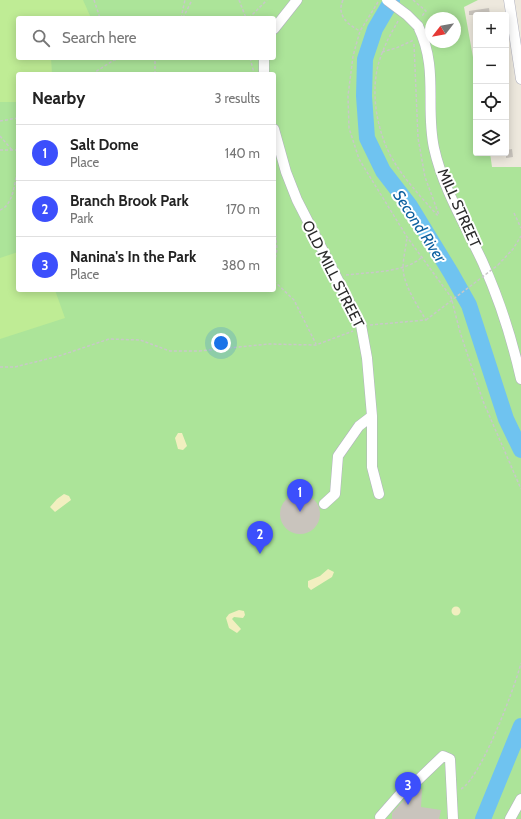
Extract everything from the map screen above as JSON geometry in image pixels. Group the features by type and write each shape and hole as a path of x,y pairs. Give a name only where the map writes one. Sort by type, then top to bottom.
{"street":[{"path":"276,26 297,0"},
{"name":"MILL STREET","path":"387,0 419,22 426,41 430,62 434,148 443,178 491,283 511,337 521,379"},
{"path":"508,0 521,79"},
{"path":"264,60 264,72"},
{"name":"OLD MILL STREET","path":"276,136 296,200 336,276 361,328 367,358 372,416 372,467 379,494"},
{"path":"324,504 335,494 338,456 359,426 372,416"},
{"path":"380,818 409,784 417,781 443,756 450,759 453,819"},
{"path":"510,819 521,800"}],"path":[{"path":"94,0 99,16"},
{"path":"182,16 185,0"},
{"path":"183,16 192,0"},
{"path":"239,0 245,16"},
{"path":"251,16 267,0"},
{"path":"343,0 342,14 346,21 360,31"},
{"path":"379,0 360,31 353,56 348,96 349,128 359,160 407,237 451,297 460,332 483,401 521,488"},
{"path":"413,0 426,11 419,22"},
{"path":"382,52 414,40 418,138 425,177 439,217 422,198 386,146 378,118 374,93 376,75 382,52 398,19"},
{"path":"96,72 113,60"},
{"path":"155,60 155,72"},
{"path":"250,60 254,72"},
{"path":"0,121 16,118"},
{"path":"0,136 12,150"},
{"path":"0,150 16,150"},
{"path":"0,210 4,209 11,198 16,176"},
{"path":"514,213 521,228"},
{"path":"0,367 15,366 59,356 109,338 140,340 170,351 199,352 268,344 316,344 372,325 426,320 498,265 513,249 521,236"},
{"path":"407,237 403,267 413,298 426,320"},
{"path":"276,239 276,256"},
{"path":"336,276 403,267 417,261 422,257"},
{"path":"276,283 294,300 316,344"},
{"path":"452,794 464,788 478,771 503,716 521,662"}],"green space":[{"path":"0,0 478,0 464,7 473,57 473,156 490,156 492,167 521,167 521,819 0,819"},
{"path":"0,0 83,0 90,16 16,16 16,60 51,60 52,72 16,72 16,102 0,102"},
{"path":"16,253 16,292 56,292 65,318 0,339 0,258"}],"sand":[{"path":"178,433 182,433 187,446 183,450 178,449 175,438"},
{"path":"64,494 69,496 71,500 55,512 50,507"},
{"path":"328,569 334,572 332,577 311,590 308,587 308,581 320,576"},
{"path":"456,606 461,611 456,616 451,611"},
{"path":"239,610 244,611 245,615 243,618 234,617 232,619 241,629 237,633 229,628 226,618 229,614"}],"building":[{"path":"489,8 490,12 473,12 473,15 469,15 469,11"},
{"path":"512,149 513,157 506,158 506,156 509,156 509,150"},
{"path":"300,494 311,497 317,503 320,514 317,525 311,531 300,534 289,531 283,525 280,514 283,503 289,497"},
{"path":"417,788 422,789 421,807 441,810 439,819 392,819 392,813 413,790"}],"waterway":[{"name":"Second River","path":"392,0 375,29 365,59 364,96 367,138 383,171 410,206 469,305 506,419 521,450"},
{"name":"Second River","path":"483,819 521,726"}],"place":[{"name":"Salt Dome","path":"300,512"},
{"name":"Branch Brook Park","path":"260,554"},
{"name":"Nanina's In the Park","path":"408,805"}]}
